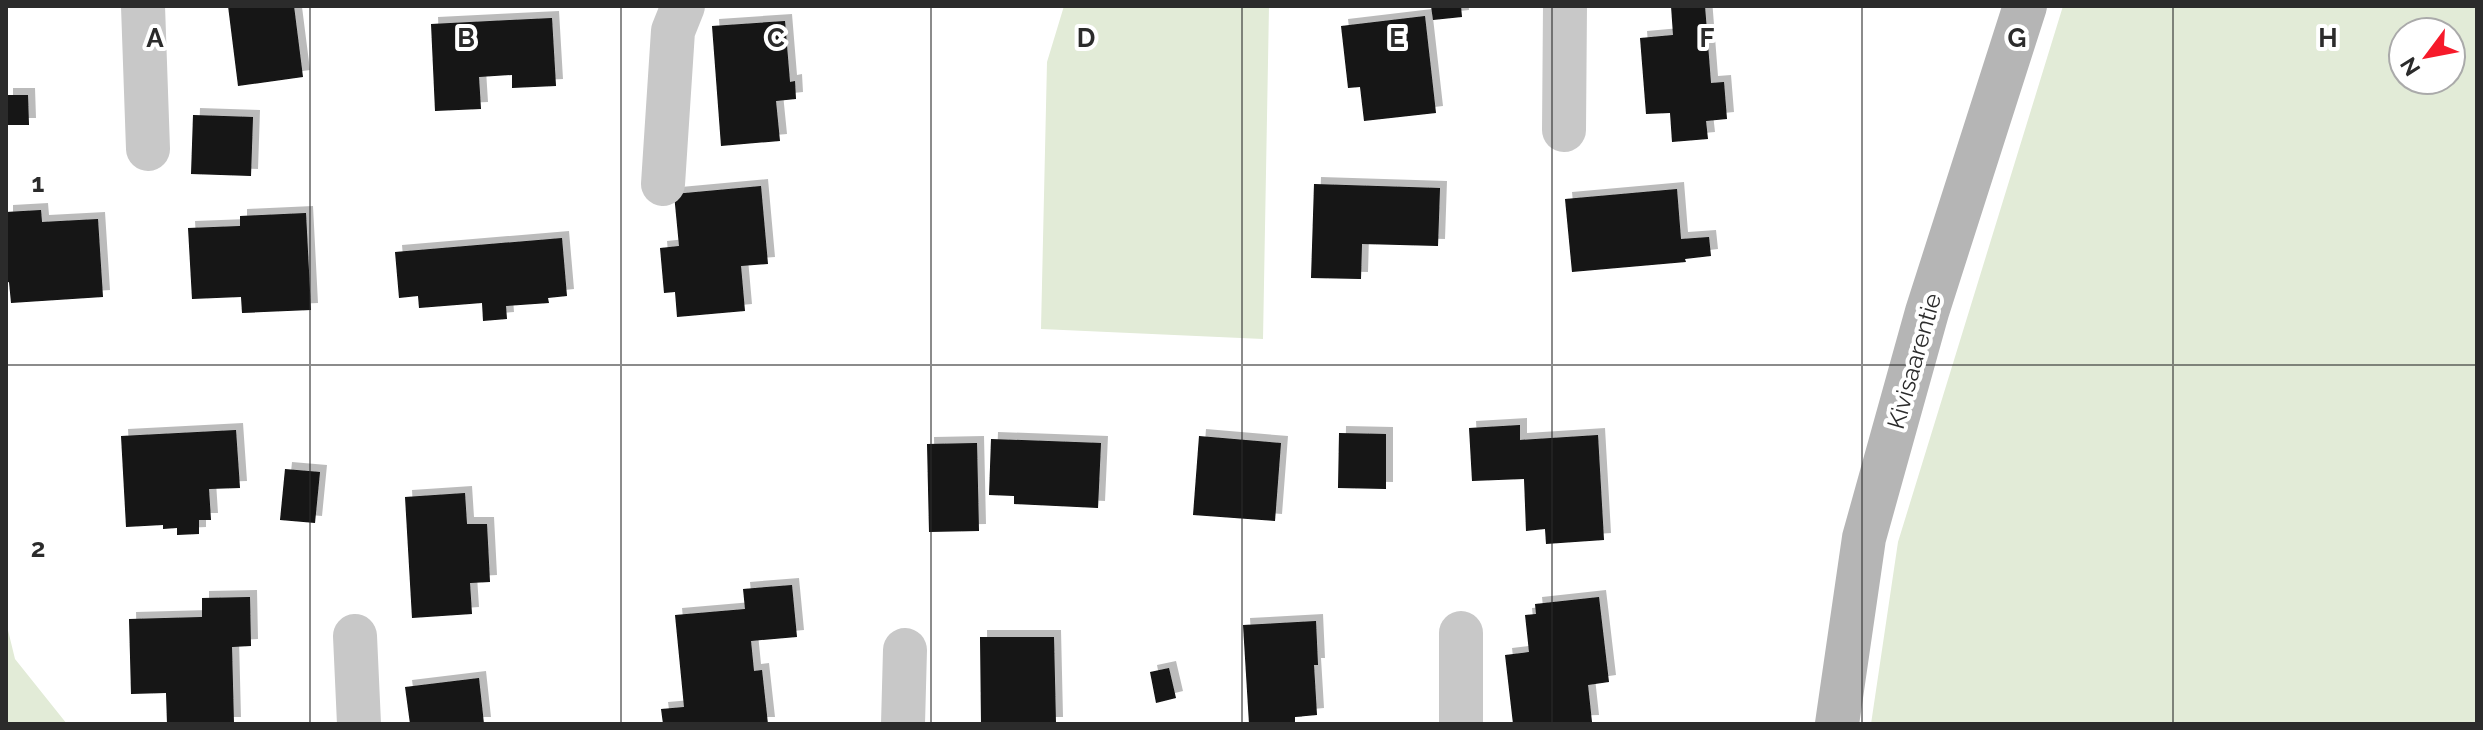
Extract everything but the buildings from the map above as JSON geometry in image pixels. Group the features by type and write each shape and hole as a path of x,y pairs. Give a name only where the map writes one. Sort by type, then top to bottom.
{"street":[{"path":"143,6 148,149"},
{"path":"663,184 673,31 683,6"},
{"path":"1564,130 1565,6"},
{"name":"Kivisaarentie","path":"1837,724 1864,538 1927,312 2025,6"},
{"path":"1461,633 1461,724"},
{"path":"355,636 359,724"},
{"path":"903,724 905,650"}],"green space":[{"path":"1064,6 1269,6 1263,339 1041,329 1047,62"},
{"path":"2063,6 2477,6 2477,724 1871,724 1898,542"},
{"path":"6,622 15,659 67,724 6,724"}]}
